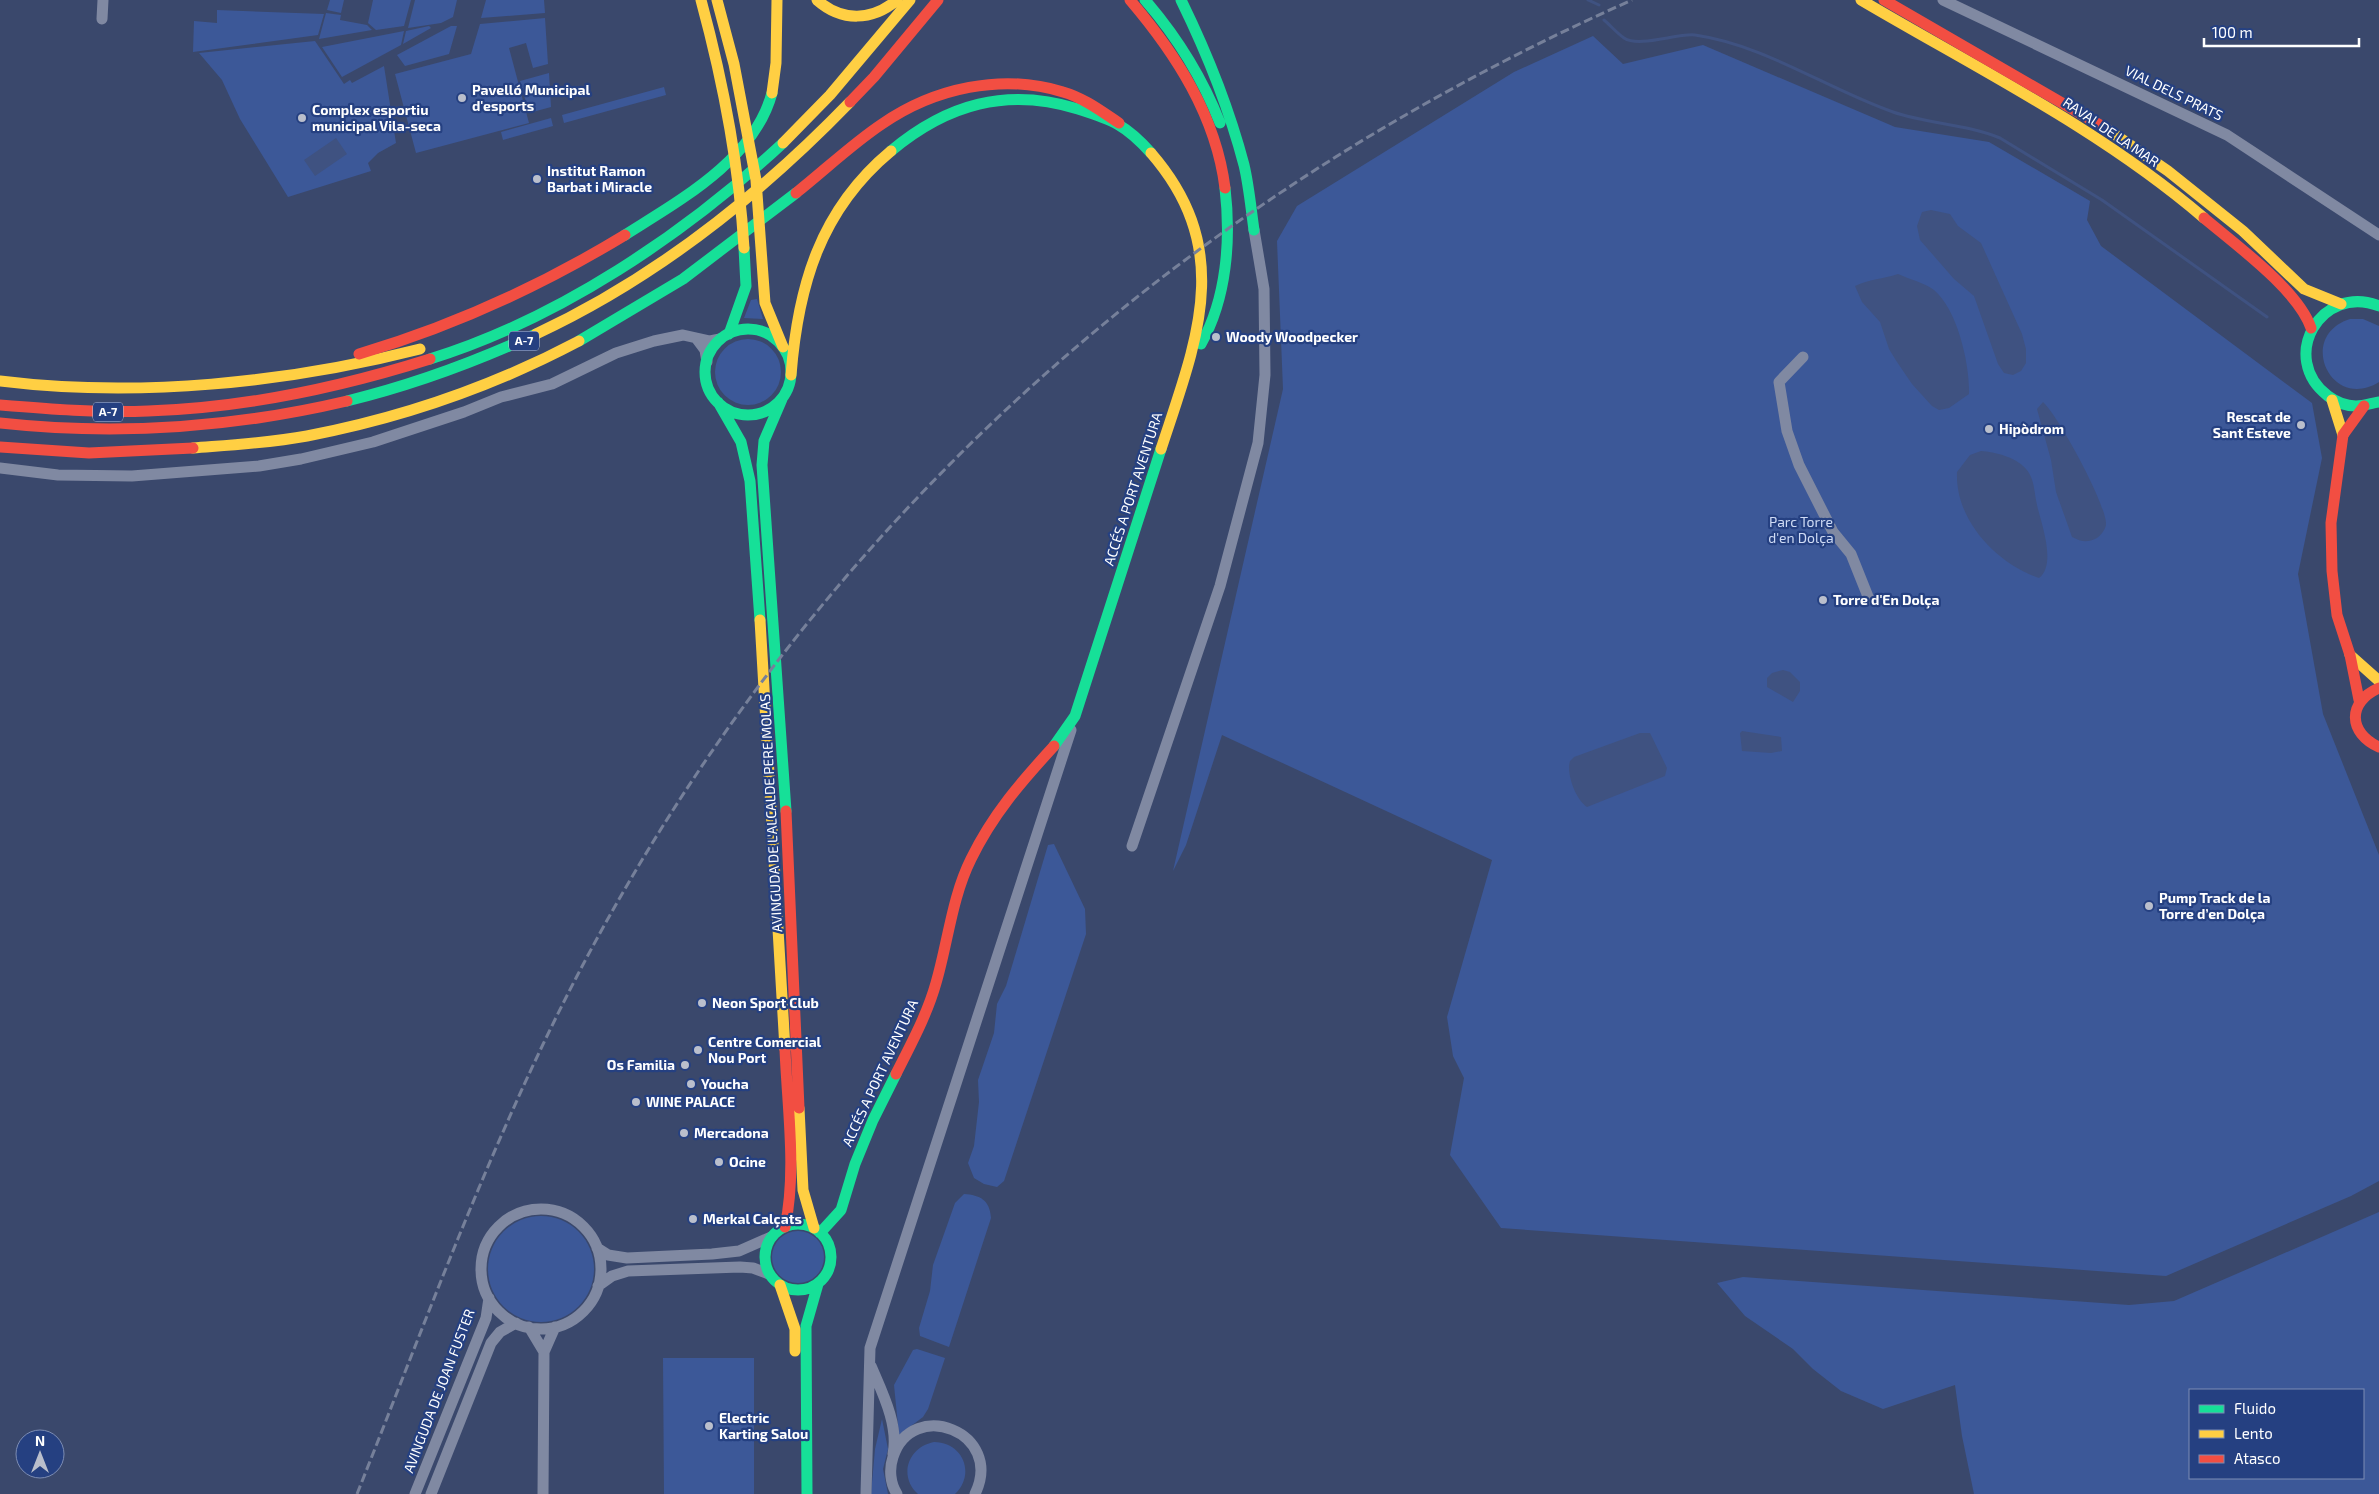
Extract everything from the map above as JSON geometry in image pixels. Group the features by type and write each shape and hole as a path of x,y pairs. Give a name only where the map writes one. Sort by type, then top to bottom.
{"main road":[{"path":"701,0 720,69 733,134 741,192 745,255 744,295 724,337 712,350 706,362 708,388 718,402 739,414 751,415 774,407 782,399 790,383 795,323 799,304 808,271 823,234 852,190 881,159 899,144 950,114 981,102 1017,98 1050,101 1119,123"},
{"path":"717,0 745,117 756,180 765,304 783,347"},
{"path":"276,376 403,341 510,299 587,259 635,230 705,181 743,145 760,123 767,109 776,61 777,0"},
{"path":"817,0 826,8 843,16 862,17 880,13 899,0"},
{"path":"890,24 892,10 899,0"},
{"name":"A-7","path":"0,404 60,410 136,412 217,407 288,396 363,380 437,357 508,329 576,295 689,223 721,198 793,134 818,108 910,0"},
{"name":"RAVAL DE LA MAR","path":"1861,0 1913,32 2013,86 2089,133 2160,184 2235,243 2299,303 2308,315 2311,328"},
{"name":"RAVAL DE LA MAR","path":"1884,0 2104,127 2168,171 2243,230 2304,289 2341,304"},
{"name":"A-7","path":"0,423 82,430 196,428 310,411 410,387 477,363 563,323 629,286 694,242 771,180 818,135 860,93 938,1"},
{"path":"1137,2 1168,26 1188,55 1209,96 1246,196 1254,230"},
{"path":"1137,2 1190,83 1210,129 1222,169 1228,208 1228,250 1223,282 1209,331 1189,364"},
{"path":"1182,2 1213,69 1244,167 1246,196"},
{"path":"0,447 124,454 189,450 309,435 383,418 462,392 556,352 622,317 685,277 774,211 882,124 900,112 933,96 976,86 1003,84 1035,86 1083,100 1119,123"},
{"name":"ACCÉS A PORT AVENTURA","path":"817,1231 841,1210 865,1137 921,1025 936,984 954,906 970,860 998,810 1062,736 1075,716 1189,364 1201,312 1202,269 1194,233 1181,199 1159,162 1119,123"},
{"path":"0,381 119,389 198,386 310,373 419,350 478,330 554,300 576,295"},
{"name":"RAVAL DE LA MAR","path":"2311,328 2321,316 2341,304 2358,301 2379,306"},
{"path":"2311,328 2305,348 2307,368 2317,387 2332,400 2342,404 2364,406 2379,402"},
{"path":"724,337 738,330 758,330 776,339 788,355 791,375"},
{"path":"318,420 392,399 410,387"},
{"name":"AVINGUDA DE L'ALCALDE PERE MOLAS","path":"782,399 768,428 762,451 779,681 795,978 802,1176 804,1197 817,1231"},
{"path":"2332,400 2343,435 2330,523 2332,571 2337,615 2350,655 2359,700 2354,715 2358,731 2364,739 2379,747"},
{"name":"AVINGUDA DE L'ALCALDE PERE MOLAS","path":"718,402 741,442 748,467 763,640 781,938 790,1177 789,1208 785,1227"},
{"path":"2343,435 2364,406"},
{"path":"237,444 299,425"},
{"path":"2350,655 2379,681"},
{"path":"2359,700 2368,692 2379,688"},
{"path":"795,1494 795,1329 780,1285 769,1274 765,1256 771,1237 785,1227 796,1224 817,1231 828,1244 831,1260 828,1271 818,1284 806,1326 806,1494"},
{"path":"780,1285 796,1290 808,1289 818,1284"}],"street":[{"path":"102,20 103,0"},
{"name":"VIAL DELS PRATS","path":"1943,0 2227,135 2379,234"},
{"path":"1132,846 1220,586 1258,443 1265,375 1264,289 1254,230"},
{"path":"0,468 58,475 132,476 260,466 301,459 373,442 464,412 501,397 552,384 616,353 654,341 683,335 710,341 724,337"},
{"path":"696,338 705,350 706,362"},
{"path":"1803,358 1779,382 1787,431 1812,493 1833,532 1851,554 1869,599"},
{"name":"ACCÉS A PORT AVENTURA","path":"866,1494 870,1348 1075,716"},
{"path":"542,1209 562,1213 587,1231 597,1248 600,1267 598,1286 591,1302 579,1315 556,1326 529,1327 516,1323 500,1313 489,1298 482,1280 484,1251 492,1234 503,1222 517,1214 542,1209"},
{"path":"597,1248 608,1255 626,1258 712,1254 740,1250 771,1237"},
{"path":"598,1286 612,1276 628,1272 740,1267 757,1269 769,1274"},
{"name":"AVINGUDA DE JOAN FUSTER","path":"415,1494 486,1318 489,1298"},
{"path":"431,1494 491,1343 500,1332 516,1323"},
{"path":"543,1494 544,1352 556,1326"},
{"path":"529,1327 544,1352"},
{"path":"870,1362 887,1404 894,1444 891,1477 898,1494"},
{"path":"891,1463 895,1450 913,1432 938,1426 950,1428 962,1434 977,1452 981,1476 975,1494"}],"green space":[{"path":"330,0 344,0 341,13 327,10"},
{"path":"373,0 411,0 404,26 376,30 368,23"},
{"path":"415,0 457,0 453,17 441,23 408,28"},
{"path":"486,0 544,0 545,13 481,18"},
{"path":"217,10 324,14 318,35 193,52 194,21 217,23"},
{"path":"326,13 341,15 340,20 367,25 372,30 319,39"},
{"name":"Pavelló Municipal d'esports","path":"545,18 548,64 533,68 526,43 509,48 529,123 416,153 395,74 471,54 480,24"},
{"path":"429,26 431,28 403,44 406,31"},
{"path":"451,26 457,26 449,54 405,66 397,55"},
{"path":"404,31 401,45 342,77 322,47"},
{"name":"Parc Torre d'en Dolça","path":"1593,36 1623,64 1703,45 1895,127 1989,142 2090,201 2087,220 2101,246 2312,403 2322,458 2298,574 2323,714 2379,855 2379,1181 2351,1196 2166,1276 1501,1228 1450,1155 1464,1078 1453,1056 1447,1017 1492,860 1222,735 1186,845 1173,871 1283,389 1277,241 1297,206 1514,72"},
{"name":"Complex esportiu municipal Vila-seca","path":"315,41 344,84 350,80 352,83 384,66 396,143 378,153 368,163 371,171 288,197 240,119 222,80 199,53"},
{"path":"549,73 551,107 529,113 520,81"},
{"path":"664,87 666,95 564,123 562,115"},
{"path":"551,118 553,126 503,140 501,132"},
{"path":"757,299 763,319 744,318 751,300"},
{"path":"2350,319 2363,319 2379,326 2379,382 2362,389 2347,387 2334,380 2326,368 2323,354 2325,340 2334,328"},
{"path":"742,339 754,339 766,344 776,354 781,366 779,385 766,400 754,405 742,405 730,400 720,390 715,378 715,366 720,354 730,344"},
{"path":"1054,844 1085,909 1086,934 1004,1181 997,1187 984,1184 974,1178 968,1163 974,1146 979,1102 978,1080 994,1033 997,1004 1006,986 1048,845"},
{"path":"964,1194 979,1197 983,1200 989,1207 991,1218 949,1347 920,1336 919,1328 930,1291 933,1265 955,1203"},
{"path":"2379,1212 2379,1494 1974,1494 1962,1436 1955,1385 1883,1409 1841,1391 1813,1369 1793,1349 1745,1316 1717,1283 1743,1277 2129,1305 2174,1301"},
{"path":"541,1216 561,1220 578,1232 590,1249 594,1269 590,1289 578,1306 561,1318 541,1322 521,1318 504,1306 492,1289 488,1269 492,1249 504,1232 521,1220"},
{"path":"798,1231 808,1233 816,1239 822,1247 824,1257 822,1267 816,1275 808,1281 798,1283 788,1281 780,1275 774,1267 772,1257 774,1247 780,1239 788,1233"},
{"path":"917,1349 945,1358 928,1409 923,1417 899,1435 894,1385 913,1350"},
{"name":"Electric Karting Salou","path":"663,1358 754,1358 754,1494 664,1494"},
{"path":"882,1419 888,1449 883,1469 888,1494 871,1494 875,1449"},
{"path":"934,1442 944,1443 952,1447 963,1460 965,1477 955,1494 918,1494 908,1479 907,1471 912,1456 925,1445"}],"shaded area":[{"path":"336,138 347,154 315,176 304,160"},
{"path":"1931,210 1950,214 1958,226 1981,243 2022,334 2026,349 2026,363 2021,371 2013,375 2004,373 1998,364 1974,296 1954,279 1920,240 1917,226 1922,212"},
{"path":"1898,274 1922,283 1934,290 1950,311 1956,324 1965,354 1969,394 1949,408 1939,410 1932,406 1912,384 1889,349 1880,322 1862,302 1855,286"},
{"path":"2043,402 2070,442 2099,500 2106,525 2101,534 2093,540 2084,541 2072,537 2056,492 2051,460 2037,409"},
{"path":"1981,451 1999,454 2017,461 2026,469 2031,477 2047,553 2047,563 2044,572 2039,578 2007,562 1993,550 1970,522 1958,489 1957,472 1970,455"},
{"path":"1783,670 1790,672 1800,682 1800,691 1793,702 1767,687 1767,678 1772,673"},
{"path":"1742,731 1781,737 1782,751 1771,753 1742,751 1740,733"},
{"path":"1640,733 1650,733 1667,768 1665,776 1587,807 1583,804 1576,793 1569,773 1570,761 1574,757"}],"waterway":[{"path":"1588,0 1599,5"},
{"path":"1604,20 1621,36 1631,41 1648,41 1687,35 1721,40 1771,58 1844,92 1893,112 1987,133 2000,138 2102,200 2267,317"}],"railway":[{"path":"357,1494 487,1169 515,1104 576,978 669,816 774,665 891,526 1019,398 1158,281 1306,176 1465,82 1632,0"}],"traffic: fast":[{"path":"1145,0 1168,28 1188,58 1220,123"},
{"path":"1181,0 1208,60 1238,144 1249,189 1254,230"},
{"path":"625,235 691,192 732,158 749,139 763,117 772,93"},
{"path":"891,151 912,135 956,111 1002,100 1027,100 1078,109 1110,120 1134,136 1151,153"},
{"path":"430,359 478,342 526,321 573,297 618,270 705,210 783,143"},
{"path":"1201,344 1210,326 1222,288 1227,248 1225,188"},
{"path":"579,341 683,279 796,193"},
{"path":"729,334 746,286 744,248"},
{"path":"2379,306 2358,302 2340,305 2324,314 2313,328 2307,345 2307,363 2313,380 2328,396 2345,404 2356,406 2379,402"},
{"path":"748,329 764,332 772,336 784,348 788,356 791,372 788,388 784,396 772,408 764,412 748,415 732,412 724,408 712,396 708,388 705,372 708,356 712,348 724,336 732,332 748,329"},
{"path":"347,401 396,388 443,372 536,334"},
{"path":"782,399 764,441 762,465 786,811"},
{"path":"718,402 741,442 750,481 760,620"},
{"path":"1054,746 1075,716 1161,449"},
{"path":"820,1233 841,1210 855,1164 873,1120 896,1074"},
{"path":"798,1224 811,1226 826,1239 829,1244 831,1257 829,1270 816,1285 811,1288 798,1290 785,1288 770,1275 767,1270 765,1257 767,1244 780,1229 785,1226 798,1224"},
{"path":"807,1494 806,1326 818,1284"}],"traffic: slow":[{"path":"701,0 729,122 742,216 744,248"},
{"path":"717,0 734,64 756,180 765,303 783,347"},
{"path":"772,93 776,63 777,0"},
{"path":"817,0 837,12 857,16 877,12 897,0"},
{"path":"783,143 830,95 910,0"},
{"path":"1861,0 2081,128 2123,156 2204,218"},
{"path":"536,334 580,312 623,287 664,261 704,232 779,170 850,102"},
{"path":"2107,129 2168,171 2243,231 2304,289 2341,304"},
{"path":"791,375 794,342 800,311 807,281 817,252 830,224 846,198 891,151"},
{"path":"1151,153 1177,189 1193,226 1201,262 1201,298 1196,334 1161,449"},
{"path":"193,448 250,444 307,436 377,420 446,399 480,386 579,341"},
{"path":"0,381 52,386 105,388 212,384 318,371 420,349"},
{"path":"2332,400 2343,435"},
{"path":"760,620 785,1049"},
{"path":"2350,655 2379,681"},
{"path":"799,1108 803,1190 814,1228"},
{"path":"780,1285 795,1329 795,1351"}],"traffic: jam":[{"path":"850,102 874,77 938,0"},
{"path":"1130,0 1163,42 1191,87 1213,136 1225,188"},
{"path":"1884,0 2107,129"},
{"path":"796,193 882,124 924,101 969,87 993,84 1040,86 1078,98 1119,123"},
{"path":"2204,218 2280,284 2304,313 2311,328"},
{"path":"359,354 429,331 496,303 529,288 625,235"},
{"path":"0,405 111,411 148,411 220,406 291,395 361,379 430,359"},
{"path":"0,423 88,429 175,427 261,418 347,401"},
{"path":"2359,700 2350,655 2337,615 2332,571 2331,523 2343,435 2364,406"},
{"path":"0,447 89,453 193,448"},
{"path":"2379,688 2361,701 2355,718 2361,734 2379,747"},
{"path":"896,1074 932,995 959,889 971,859 1008,799 1054,746"},
{"path":"786,811 799,1108"},
{"path":"785,1049 791,1161 789,1206 785,1227"}],"place":[{"name":"Pavelló Municipal d'esports","path":"462,98"},
{"name":"Complex esportiu municipal Vila-seca","path":"302,118"},
{"name":"Institut Ramon Barbat i Miracle","path":"537,179"},
{"name":"Woody Woodpecker","path":"1216,337"},
{"name":"Rescat de Sant Esteve","path":"2301,425"},
{"name":"Hipòdrom","path":"1989,429"},
{"name":"Torre d'En Dolça","path":"1823,600"},
{"name":"Pump Track de la Torre d’en Dolça","path":"2149,906"},
{"name":"Neon Sport Club","path":"702,1003"},
{"name":"Centre Comercial Nou Port","path":"698,1050"},
{"name":"Os Familia","path":"685,1065"},
{"name":"Youcha","path":"691,1084"},
{"name":"WINE PALACE","path":"636,1102"},
{"name":"Mercadona","path":"684,1133"},
{"name":"Ocine","path":"719,1162"},
{"name":"Merkal Calçats","path":"693,1219"},
{"name":"Electric Karting Salou","path":"709,1426"}]}
